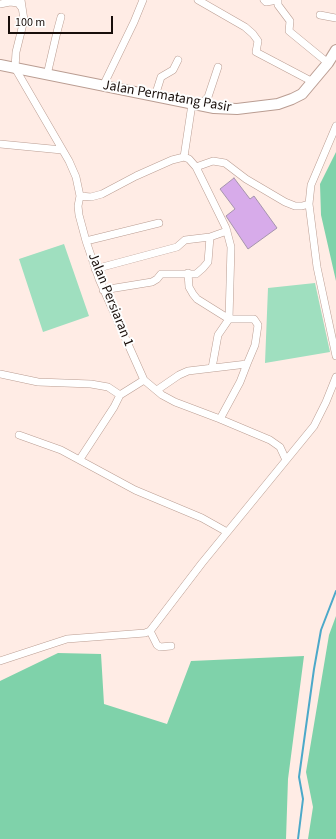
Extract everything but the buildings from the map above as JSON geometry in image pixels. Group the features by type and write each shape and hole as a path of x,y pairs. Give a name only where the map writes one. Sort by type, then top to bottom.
{"main road":[{"name":"Jalan Permatang Pasir","path":"0,65 214,108 237,109 278,104 302,94 335,53"}],"street":[{"path":"15,68 16,52 24,20 20,0"},
{"path":"103,86 143,0"},
{"path":"198,0 245,26 258,41 256,52 313,82"},
{"path":"264,0 266,2 278,0 278,5 290,21 289,31 328,63"},
{"path":"0,4 10,2 18,3 22,8"},
{"path":"320,15 336,18"},
{"path":"47,75 56,32 62,17"},
{"path":"155,96 161,77 173,70 178,60"},
{"path":"184,157 196,104 208,97 218,67"},
{"name":"Jalan Persiaran 1","path":"15,68 62,150 70,161 76,177 80,196 78,206 86,241 95,269 144,380 175,402 197,413 220,419 270,440 280,447 286,460"},
{"path":"336,126 311,186 309,204 316,267 336,356"},
{"path":"0,144 62,150"},
{"path":"80,196 90,197 102,194 136,176 172,160 184,157 189,159 196,167 227,232 231,247 229,319 218,335 212,368"},
{"path":"196,167 213,161 225,163 246,179 285,202 295,206 309,204"},
{"path":"86,241 159,223"},
{"path":"95,269 177,247 185,240 210,237 227,232"},
{"path":"103,290 152,282 161,274 196,274 204,268 208,262 210,237"},
{"path":"188,273 189,287 198,299 229,319 254,319 258,325 255,345 248,364 220,419"},
{"path":"157,390 179,375 188,371 248,364"},
{"path":"0,374 38,382 91,384 108,387 120,395"},
{"path":"0,661 67,639 145,633 150,631 264,485 314,426 336,377"},
{"path":"80,459 114,407 120,395 144,380"},
{"path":"19,435 61,450 135,490 202,518 227,532"},
{"path":"150,631 157,645 160,647 171,646"}],"green space":[{"path":"336,152 336,281 321,215 320,184"},
{"path":"64,244 89,316 43,332 19,259"},
{"path":"315,283 330,352 265,363 268,288"},
{"path":"336,616 336,839 308,839 313,807 306,772 329,635"},
{"path":"58,653 101,654 104,704 167,724 191,661 304,656 288,779 286,839 0,839 0,681"}],"waterway":[{"path":"298,839 303,799 299,777 314,669 321,630 336,591"}]}
